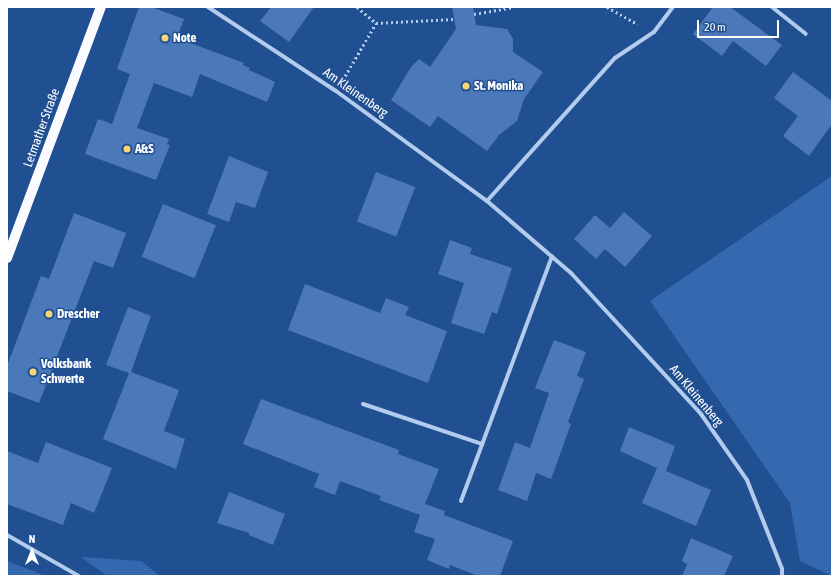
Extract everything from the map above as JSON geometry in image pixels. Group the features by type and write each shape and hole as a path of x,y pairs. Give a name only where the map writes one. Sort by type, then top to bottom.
{"main road":[{"name":"Letmather Straße","path":"7,258 101,7"}],"street":[{"name":"Am Kleinenberg","path":"208,7 336,91 487,201 552,256 634,340 701,414 747,480 782,569 782,576"},
{"path":"487,201 615,58 654,32 673,7"},
{"path":"772,7 806,34"},
{"path":"461,500 552,256"},
{"path":"363,404 482,444"},
{"path":"7,535 79,576"}],"path":[{"path":"357,7 376,23 454,18"},
{"path":"474,14 512,7"},
{"path":"607,7 654,32"},
{"path":"336,91 376,23"}],"shaded area":[{"path":"832,176 832,576 800,561 790,503 650,301"},
{"path":"81,557 141,561 160,576 107,576"},
{"path":"7,561 43,575 46,576 7,576"}],"building":[{"path":"139,7 151,7 184,19 177,38 244,63 243,65 250,68 249,70 275,82 267,102 200,74 192,97 154,83 137,128 169,139 167,144 170,145 156,180 85,154 98,119 112,124 130,74 117,69"},
{"path":"271,7 314,7 289,42 260,21"},
{"name":"St. Monika","path":"452,7 473,7 476,25 507,29 513,39 513,52 543,72 524,99 517,121 499,135 487,151 438,116 430,127 391,100 411,67 419,59 430,67 456,29"},
{"path":"713,7 730,7 782,45 766,66 733,41 722,56 693,34"},
{"path":"793,72 832,101 832,124 809,156 783,136 798,116 774,98"},
{"path":"229,156 268,172 255,208 236,202 229,222 207,214"},
{"path":"376,172 415,187 396,237 357,221"},
{"path":"163,204 216,225 194,278 142,257"},
{"path":"624,212 652,236 625,267 605,249 596,259 574,239 595,215 610,228"},
{"path":"74,213 126,233 113,268 94,261 39,403 7,391 7,366 41,276 49,279"},
{"path":"450,240 472,248 470,254 512,268 497,314 492,312 484,334 451,323 464,283 438,274"},
{"path":"305,284 380,313 386,298 409,307 405,315 447,331 428,383 288,330"},
{"path":"128,307 151,316 131,372 179,390 164,431 185,439 176,469 103,439 129,373 106,365"},
{"path":"554,340 586,352 577,376 584,379 568,422 571,424 551,479 536,473 527,501 498,490 515,442 530,448 549,393 535,388"},
{"path":"261,399 399,450 398,454 439,469 425,504 445,511 444,515 513,541 500,576 478,576 450,565 449,569 427,560 435,539 414,532 420,515 379,500 381,496 340,481 335,495 314,487 319,474 243,444"},
{"path":"629,427 675,446 666,471 711,490 696,526 642,503 657,468 620,451"},
{"path":"46,442 112,468 94,513 71,503 63,525 7,504 7,451 38,463"},
{"path":"229,492 285,514 273,545 249,535 249,533 217,523"},
{"path":"691,538 733,556 724,576 682,576 687,564 682,561"}],"place":[{"name":"Note","path":"165,38"},
{"name":"St. Monika","path":"466,86"},
{"name":"A&S","path":"127,149"},
{"name":"Drescher","path":"49,314"},
{"name":"Volksbank Schwerte","path":"33,372"}]}
